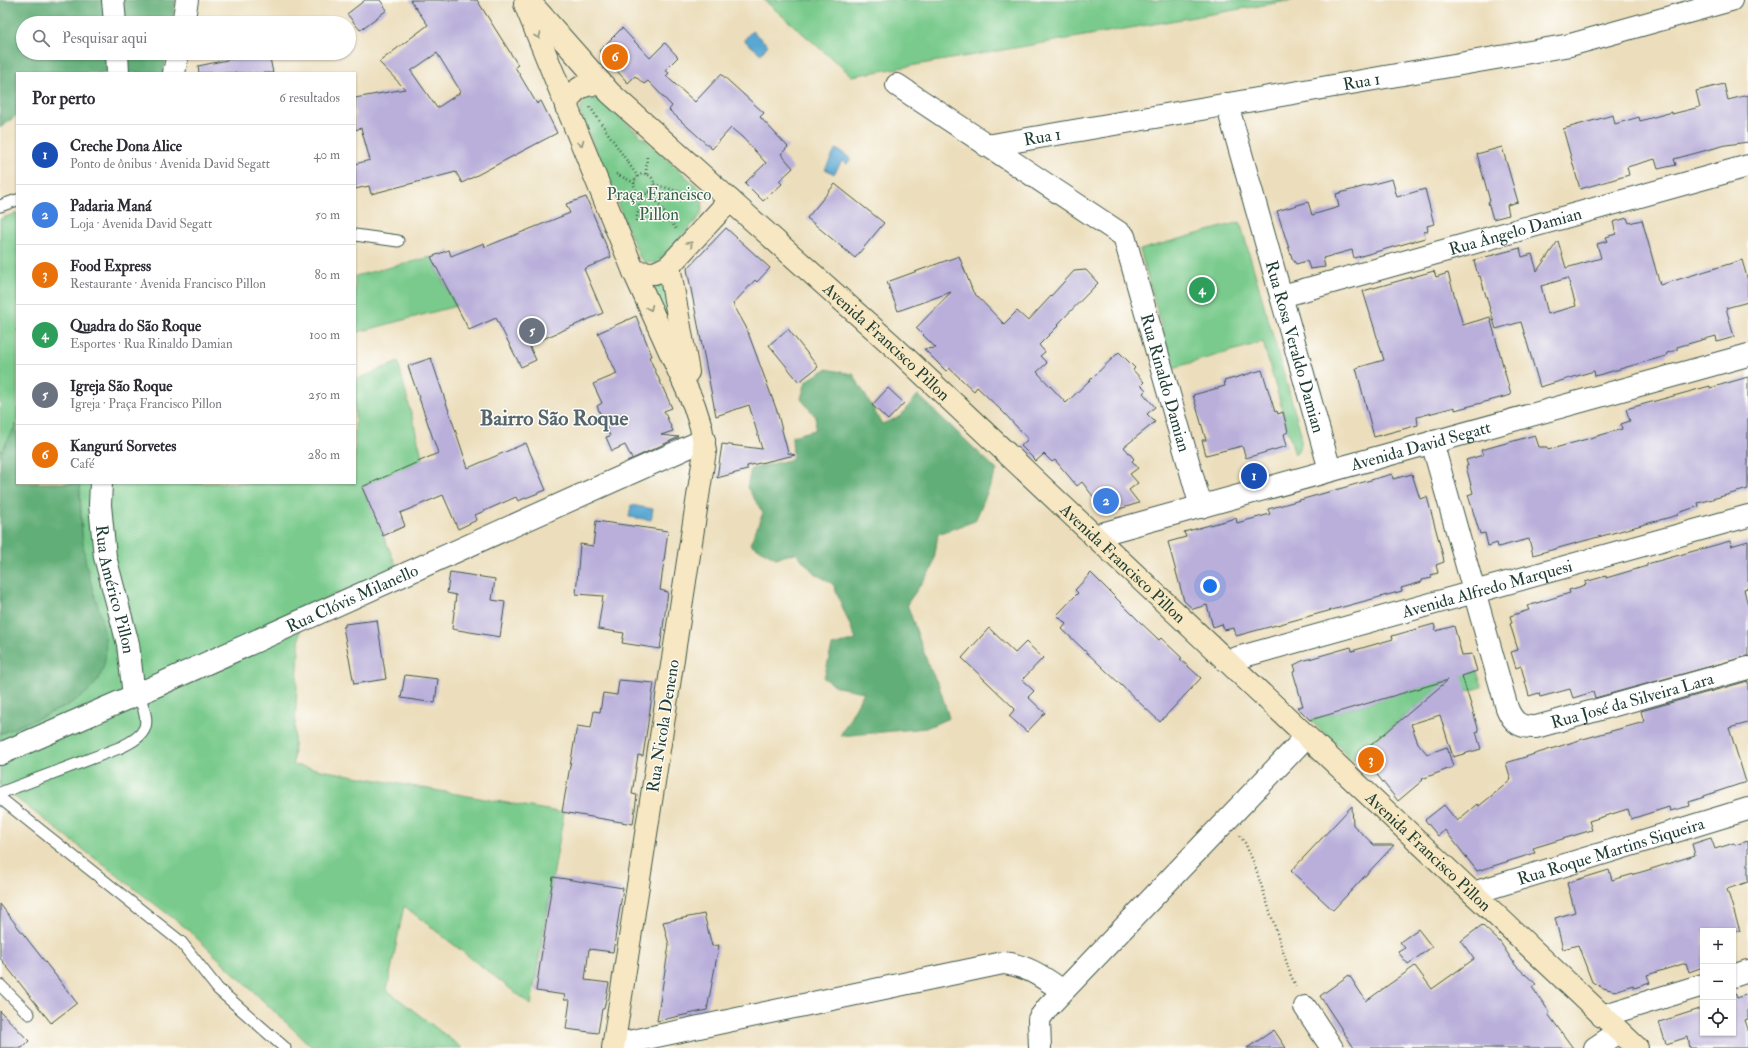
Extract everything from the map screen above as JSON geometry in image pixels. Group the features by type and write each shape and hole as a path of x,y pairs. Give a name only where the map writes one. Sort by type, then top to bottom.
{"main road":[{"path":"523,0 634,272 694,405"},
{"name":"Avenida Francisco Pillon","path":"528,0 603,85 891,344 1637,1048"},
{"path":"566,107 573,92 580,87 591,84 603,85"},
{"path":"634,272 655,272 669,266 730,200"},
{"path":"669,266 694,405"},
{"name":"Rua Nicola Deneno","path":"614,1047 704,464 704,440 694,405"}],"street":[{"path":"113,0 114,16"},
{"path":"184,16 187,0"},
{"name":"Rua 1","path":"987,146 1570,45 1731,0"},
{"path":"117,60 118,72"},
{"path":"174,72 177,60"},
{"name":"Rua Rinaldo Damian","path":"897,85 1124,236 1201,506"},
{"name":"Rua Rosa Veraldo Damian","path":"1227,104 1330,470"},
{"name":"Rua Ângelo Damian","path":"1282,296 1748,166"},
{"name":"Avenida David Segatt","path":"1094,536 1748,355"},
{"name":"Rua Clóvis Milanello","path":"0,754 136,695 704,440"},
{"path":"1432,442 1474,592"},
{"name":"Rua Américo Pillon","path":"101,484 100,505 105,557 128,644 136,695"},
{"name":"Avenida Alfredo Marquesi","path":"1226,661 1748,516"},
{"name":"Rua José da Silveira Lara","path":"1474,592 1507,708 1511,718 1517,724 1525,728 1536,728 1748,668"},
{"path":"1040,1048 1039,1019 1048,1007 1306,737"},
{"name":"Rua Roque Martins Siqueira","path":"1473,893 1748,809"},
{"path":"614,1047 1003,963 1015,964 1034,971 1063,991"},
{"path":"1736,975 1748,971"},
{"path":"1602,1016 1700,986"},
{"path":"1305,1007 1332,1048"},
{"path":"1595,1048 1619,1032"}],"lane":[{"path":"0,206 16,200"},
{"path":"356,235 398,241"},
{"path":"0,793 119,748 137,738 143,732 147,719 145,709 136,695"},
{"path":"0,798 181,942 218,989 285,1048"},
{"path":"0,985 29,1014"}],"path":[{"path":"588,103 638,176"},
{"path":"646,174 647,153"},
{"path":"614,172 635,183"},
{"path":"646,174 652,178 654,184 650,192 642,194 636,190 635,183 638,176 646,174"},
{"path":"654,184 700,198"},
{"path":"650,192 679,234"},
{"path":"635,226 642,194"},
{"path":"1227,819 1245,843 1254,863 1291,976 1305,1007"}],"green space":[{"path":"0,0 176,0 173,16 16,16 16,60 165,60 164,72 16,72 16,116 0,128"},
{"path":"764,0 1293,0 852,76"},
{"name":"Praça Francisco Pillon","path":"593,97 601,100 701,190 703,201 701,215 657,263 644,262 640,258 580,113 583,103 587,99"},
{"path":"16,213 16,425 0,454 0,219"},
{"path":"1240,222 1301,433 1301,445 1295,455 1263,342 1173,368 1140,250"},
{"path":"431,257 456,306 356,333 356,276"},
{"path":"664,281 673,334 651,284"},
{"path":"398,362 423,460 362,487 397,567 301,610 293,765 564,813 531,1005 404,906 387,990 462,1048 313,1048 186,928 0,786 0,734 69,705 91,583 85,560 82,535 80,484 356,484 356,380"},
{"path":"826,369 853,374 882,424 899,417 918,395 997,470 975,521 938,534 933,567 907,604 929,667 939,686 949,718 926,728 840,736 864,692 837,687 824,678 832,646 856,640 833,584 814,573 796,553 776,558 750,544 763,513 747,487 751,469 793,459 792,436 815,430 816,417 801,399 806,381"},
{"path":"16,425 16,484 80,484 81,520 85,558 104,630 106,648 104,665 98,680 85,694 56,711 0,734 0,454"},
{"path":"1477,671 1482,687 1416,707 1353,760 1310,720"}],"water":[{"path":"752,31 768,45 761,54 744,40"},
{"path":"836,149 851,158 847,164 842,161 834,174 825,169"},
{"path":"631,505 653,509 651,520 629,517"}],"building":[{"path":"365,0 380,0 387,10 360,30 356,25 356,16 349,16 347,14"},
{"path":"410,0 477,0 518,65 515,67 537,104 541,101 557,133 462,183 456,172 371,194 369,186 356,189 356,164 370,160 361,128 356,130 356,98 405,89 379,62 428,25","holes":["437,53 461,92 437,108 411,71"]},
{"path":"622,28 650,58 665,43 678,57 665,70 669,73 666,76 695,102 721,74 764,113 760,117 788,147 781,154 793,168 779,181 782,184 763,201 745,183 766,163 742,137 731,128 712,149 669,110 672,106 648,81 644,84 635,76 628,83 599,51"},
{"path":"227,60 270,60 273,72 199,72 198,66"},
{"path":"1724,84 1728,100 1748,95 1748,142 1726,145 1674,159 1676,165 1658,169 1655,159 1627,167 1629,175 1580,189 1563,129 1613,115 1615,124 1639,117 1640,121 1672,112 1672,114 1700,107 1696,91"},
{"path":"1502,147 1518,202 1507,205 1509,215 1493,219 1488,202 1490,201 1477,154"},
{"path":"1392,179 1397,197 1425,189 1434,224 1427,226 1428,231 1424,232 1425,238 1354,258 1352,250 1323,258 1325,267 1310,269 1307,261 1296,264 1292,258 1277,211 1308,202 1312,215 1339,207 1336,194"},
{"path":"835,184 884,223 855,258 807,218"},
{"path":"586,197 611,257 584,269 603,313 529,345 536,360 521,367 496,318 469,330 431,257 449,250 451,256 484,243 485,247 570,213 566,204"},
{"path":"1627,218 1629,223 1642,220 1660,285 1742,260 1748,281 1748,302 1726,308 1734,337 1717,342 1716,336 1677,347 1677,350 1667,353 1666,356 1595,376 1594,371 1540,387 1521,322 1496,329 1474,260 1520,248 1522,257 1532,254 1537,271 1558,241 1566,268 1601,258 1597,244 1608,241 1606,237 1616,234 1613,222","holes":["1568,278 1576,306 1548,314 1541,286"]},
{"path":"726,228 770,268 757,282 755,280 733,304 746,327 777,411 788,453 795,455 747,466 747,470 717,478 722,444 762,449 749,405 716,416 687,269"},
{"path":"959,256 973,292 1004,324 1017,311 1028,321 1074,271 1086,270 1098,283 1039,345 1045,352 1040,356 1047,363 1037,372 1066,403 1119,352 1135,368 1133,370 1144,382 1141,385 1146,390 1143,393 1155,407 1147,414 1155,422 1124,447 1134,459 1132,461 1138,468 1130,474 1138,483 1129,490 1139,503 1106,513 1082,482 1077,486 1055,460 1052,462 1044,454 1036,461 1021,446 1028,439 1004,413 977,387 974,391 949,368 946,371 924,349 936,348 916,328 951,292 898,311 887,282"},
{"path":"1434,271 1436,277 1448,273 1463,325 1490,317 1511,395 1455,410 1455,407 1417,417 1418,425 1374,437 1356,368 1384,360 1363,291"},
{"path":"636,316 652,356 649,357 672,408 664,411 673,431 661,435 679,437 632,459 625,445 612,451 606,437 610,436 597,406 602,403 593,384 617,374 598,333"},
{"path":"788,329 818,367 799,382 769,345"},
{"path":"431,358 468,468 526,443 546,490 518,501 516,497 475,515 477,520 458,529 443,495 400,513 405,526 383,536 362,487 438,453 408,366"},
{"path":"1262,370 1275,412 1277,411 1278,414 1283,412 1288,432 1284,434 1287,446 1246,458 1242,446 1206,455 1202,440 1206,440 1193,395 1225,386 1224,381"},
{"path":"1748,377 1748,489 1698,503 1699,506 1678,513 1678,515 1533,555 1529,539 1498,547 1497,543 1488,546 1485,533 1480,534 1468,495 1473,493 1466,466 1468,466 1466,460 1483,455 1481,450 1535,435 1539,447 1547,447 1548,450 1622,429 1621,424 1630,421 1626,409"},
{"path":"888,388 904,403 888,420 872,405"},
{"path":"1392,474 1393,479 1412,474 1420,499 1427,497 1444,562 1436,565 1438,573 1431,575 1432,578 1401,588 1402,591 1236,636 1234,628 1224,630 1222,624 1213,627 1207,605 1193,609 1184,601 1168,542 1186,537 1184,532 1236,518 1237,523 1270,514 1268,509"},
{"path":"596,521 668,531 660,590 668,592 660,649 622,643 624,633 598,629 603,596 576,594 580,544 593,546"},
{"path":"1730,541 1731,546 1748,541 1748,588 1744,589 1748,606 1748,656 1595,698 1593,692 1573,698 1570,689 1540,697 1539,693 1529,696 1521,666 1516,668 1511,652 1518,650 1510,624 1512,623 1510,616 1529,610 1527,606 1570,593 1569,590 1586,585 1585,582 1606,576 1606,578 1647,566 1647,564"},
{"path":"450,572 495,579 492,600 505,602 500,637 452,629 456,595 447,593"},
{"path":"1091,573 1138,620 1159,640 1161,638 1182,658 1180,659 1201,678 1160,722 1062,629 1066,624 1057,615 1078,593 1075,590"},
{"path":"377,620 386,679 354,684 343,627 345,627 345,624"},
{"path":"1434,624 1436,631 1454,626 1462,655 1472,654 1477,671 1462,676 1479,731 1476,732 1481,749 1453,757 1440,715 1411,724 1418,743 1427,754 1447,747 1453,767 1422,779 1423,780 1398,801 1374,771 1372,773 1358,756 1448,680 1310,720 1297,707 1303,706 1293,672 1296,671 1294,665 1302,661 1351,647 1352,651 1393,639 1392,636"},
{"path":"989,628 1015,653 1026,642 1043,658 1022,680 1034,691 1028,697 1045,713 1027,732 1009,716 1015,709 962,658"},
{"path":"405,675 438,679 435,703 401,698"},
{"path":"619,680 654,683 643,756 638,755 632,794 637,795 633,824 562,812 577,726 591,728 594,711 600,712 603,693 617,695"},
{"path":"1748,681 1748,723 1729,728 1746,782 1689,802 1690,806 1670,811 1669,807 1631,819 1628,809 1589,821 1592,830 1533,848 1535,853 1477,871 1445,830 1438,836 1425,820 1444,805 1457,821 1477,804 1479,806 1511,780 1506,763 1644,722 1641,711"},
{"path":"1352,806 1353,825 1374,845 1394,845 1333,910 1291,871"},
{"path":"1711,838 1715,849 1734,843 1735,845 1748,841 1748,882 1727,889 1740,931 1736,931 1736,928 1700,928 1700,968 1689,972 1686,963 1647,975 1650,983 1634,988 1633,985 1615,991 1603,988 1592,982 1578,945 1563,949 1555,918 1575,912 1567,883 1609,870 1612,880 1645,871 1695,855 1692,844"},
{"path":"553,877 623,888 613,952 589,949 585,980 609,983 604,1009 602,1009 598,1033 566,1029 570,1000 564,1000 565,995 536,991"},
{"path":"0,904 77,1003 51,1023 0,958"},
{"path":"704,914 712,946 719,945 707,1010 657,1021 669,945 663,922"},
{"path":"1482,925 1500,942 1516,966 1536,984 1532,987 1550,1013 1548,1014 1573,1048 1354,1048 1320,996 1349,975 1366,1001 1415,966 1432,989 1474,959 1461,941"},
{"path":"1418,929 1432,947 1408,964 1398,952 1405,948 1400,942"},
{"path":"1748,994 1748,1019 1745,1020 1748,1029 1748,1048 1690,1048 1688,1037 1666,1044 1659,1022 1700,1009 1700,1036 1736,1036 1736,996 1737,998"},
{"path":"0,1011 29,1041 22,1048 0,1048"},
{"path":"1274,1030 1286,1048 1247,1048"}],"place":[{"name":"Kangurú Sorvetes","path":"615,57"},
{"name":"Quadra do São Roque","path":"1202,290"},
{"name":"Igreja São Roque","path":"532,331"},
{"name":"Creche Dona Alice","path":"1254,476"},
{"name":"Padaria Maná","path":"1106,501"},
{"name":"Food Express","path":"1371,760"}],"district":[{"name":"Bairro São Roque","path":"554,418"}]}
